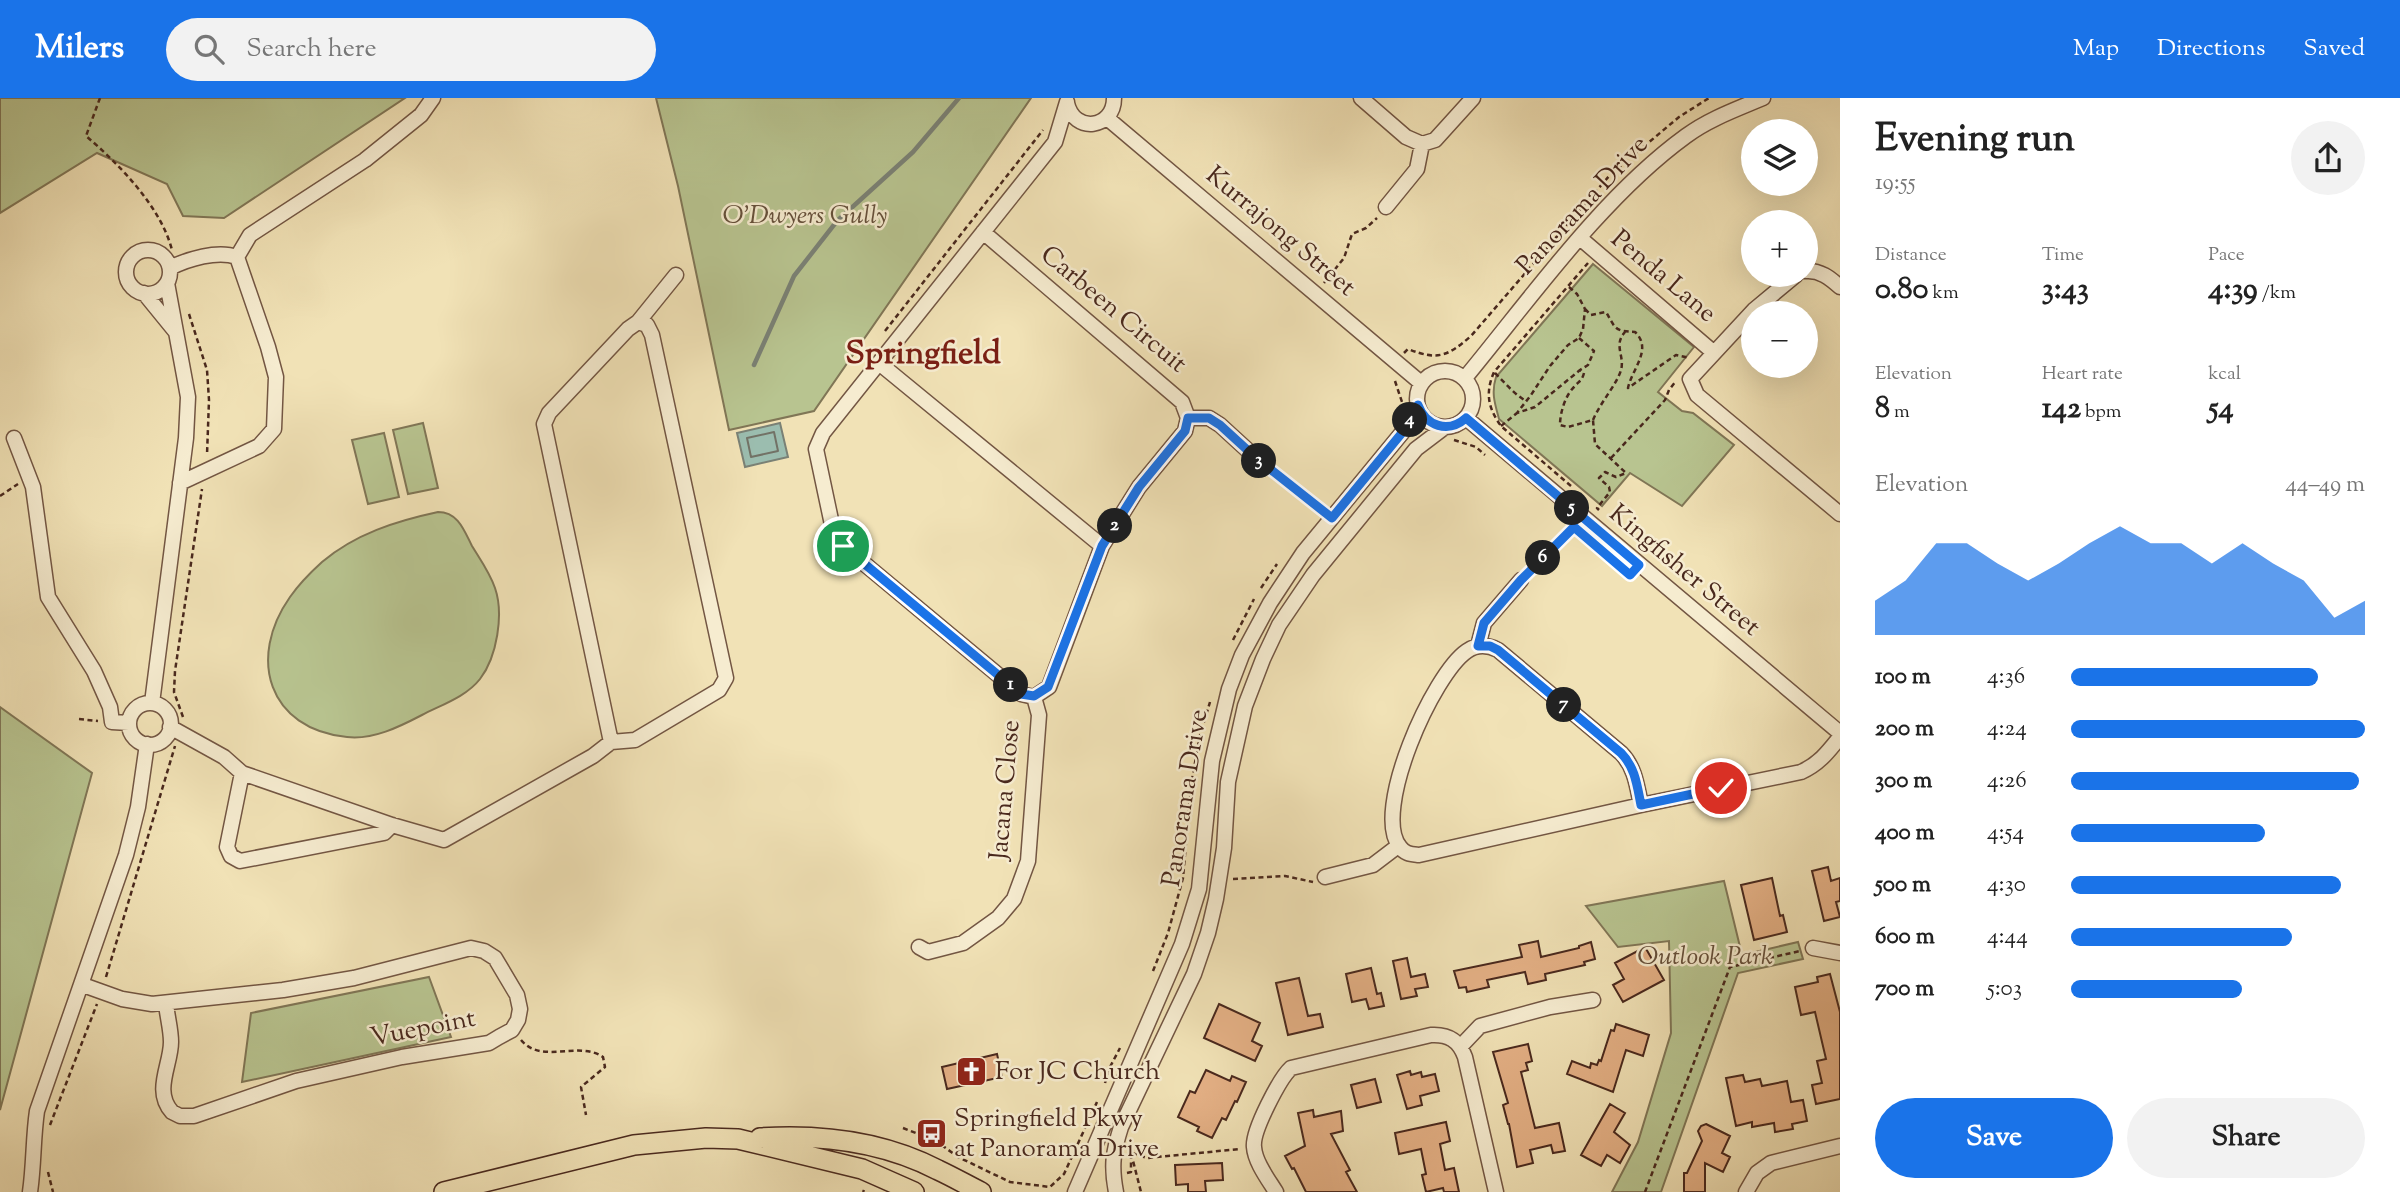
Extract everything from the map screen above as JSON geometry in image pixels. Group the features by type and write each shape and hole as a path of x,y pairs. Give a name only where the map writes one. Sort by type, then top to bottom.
{"main road":[{"path":"444,1192 634,1145 674,1140 815,1136 863,1143 900,1154 937,1169 981,1192"},
{"path":"738,1139 862,1169 914,1192"}],"street":[{"path":"180,483 259,446 274,429 276,377 237,257 250,235 365,160 421,114 433,98"},
{"path":"1067,100 1073,117 1094,125 1107,118 1114,105 1114,98"},
{"path":"1361,98 1406,137 1422,144 1435,140 1473,98"},
{"name":"Panorama Drive","path":"1465,378 1580,238 1650,165 1688,135 1763,98"},
{"path":"1067,100 1061,129 1055,142 823,433 816,449 834,534 843,546 1021,694 1034,696 1048,687 1102,546 1139,487 1185,431 1188,418 1209,418 1255,457"},
{"name":"Kurrajong Street","path":"1107,118 1421,383"},
{"path":"1055,142 1086,124"},
{"path":"1386,207 1416,169 1422,144"},
{"name":"Carbeen Circuit","path":"983,232 1182,402 1188,418"},
{"name":"Penda Lane","path":"1580,238 1713,352"},
{"path":"173,267 152,250 142,251 127,265 128,281 135,289 144,293 176,332"},
{"path":"173,267 214,254 237,257"},
{"path":"152,703 186,438 188,397 167,284 173,267"},
{"path":"1818,273 1828,276 1840,286"},
{"path":"611,742 544,424 549,413 628,329 638,322 676,275"},
{"path":"144,293 157,292 167,284"},
{"path":"1782,287 1754,310 1690,379 1697,394 1840,514"},
{"path":"170,727 224,757 242,773 392,825 444,840 593,756 611,742 635,740 719,690 726,678 652,335 647,325 638,322"},
{"path":"879,363 1102,546"},
{"path":"1442,370 1465,378 1473,393 1473,402 1466,418 1444,434 1427,421 1418,405 1421,383 1442,370"},
{"name":"Panorama Drive","path":"1074,1192 1182,944 1199,888 1212,761 1229,689 1242,655 1270,603 1303,553 1406,428 1418,405"},
{"name":"Kingfisher Street","path":"1466,418 1840,735"},
{"name":"Panorama Drive","path":"1116,1192 1112,1172 1113,1151 1121,1127 1194,974 1208,933 1222,858 1228,782 1245,706 1263,659 1279,625 1312,575 1416,449 1444,434"},
{"path":"14,438 30,476 44,554 48,597 94,671 110,707 111,722 129,723"},
{"path":"1478,646 1484,623 1521,580"},
{"path":"1641,805 1634,771 1621,753 1498,650 1490,646 1478,646 1467,650 1430,698 1403,761 1393,815 1393,834 1398,846 1405,853 1419,855 1801,772 1823,758 1840,735"},
{"name":"Jacana Close","path":"919,947 928,952 963,943 998,918 1014,899 1028,861 1039,715 1034,696"},
{"path":"152,703 167,711 169,733 160,742 147,744 136,740 129,723 134,710 152,703"},
{"path":"30,1192 37,1111 126,855 138,807 147,744"},
{"path":"242,773 228,846 231,856 240,861 384,833 392,825"},
{"path":"1319,879 1373,864 1398,846"},
{"name":"Vuepoint","path":"83,985 122,999 152,1004 166,1003 354,978 471,948 484,951 495,958 517,995 520,1009 512,1030 489,1043 402,1056 296,1081 194,1116 180,1116 169,1110 165,1099 163,1077 171,1042 166,1003"},
{"path":"1813,948 1840,953"},
{"path":"1461,1046 1480,1026 1550,1007 1593,1000"},
{"path":"1276,1192 1257,1160 1255,1136 1282,1077 1291,1068 1431,1035 1446,1034 1461,1046 1496,1192"},
{"path":"1746,1192 1757,1173 1771,1163 1840,1146"},
{"path":"34,1166 41,1192"}],"path":[{"path":"100,98 86,135 117,162 154,212 170,243 173,267"},
{"path":"1399,410 1402,403 1401,394 1395,380 1387,371 1395,360 1408,349 1429,357 1437,357 1457,348 1471,336 1610,175 1679,117 1709,98"},
{"path":"878,339 1045,126"},
{"path":"1315,294 1343,258 1352,234 1366,228 1386,207"},
{"path":"1578,492 1501,426 1494,416 1487,396 1488,385 1494,372 1597,253"},
{"path":"1569,287 1591,315 1606,312 1614,327 1638,334 1643,347 1629,388 1676,355 1684,355 1694,360"},
{"path":"1501,426 1517,413 1568,345 1579,338 1583,330 1585,309"},
{"path":"1607,517 1597,508 1610,492 1609,487 1599,478 1605,472 1616,477 1626,473 1595,444 1593,420 1621,370 1619,345 1620,338 1626,332"},
{"path":"1517,413 1535,407 1588,365 1594,351 1579,338"},
{"path":"1580,370 1584,373 1582,381 1573,387 1566,399 1560,415 1560,425 1568,427 1593,420"},
{"path":"1494,372 1516,395 1526,401"},
{"path":"1611,458 1665,400 1677,380"},
{"path":"1444,434 1486,455"},
{"path":"1255,457 1332,518"},
{"path":"0,496 30,476"},
{"path":"1521,580 1574,527"},
{"path":"1230,644 1239,624 1278,562"},
{"path":"1151,977 1168,933 1183,878 1191,785 1200,735 1211,700"},
{"path":"79,719 111,722"},
{"path":"1234,868 1233,879 1284,876 1319,879"},
{"path":"1645,1192 1730,967 1813,948"},
{"path":"512,1030 525,1045 537,1051 590,1050 603,1057 605,1067 581,1087 586,1115"},
{"path":"1105,1085 1110,1067 1122,1044"},
{"path":"903,1128 936,1141 958,1157 1010,1182 1050,1187 1064,1174 1099,1096"},
{"path":"1125,1174 1131,1172 1132,1142"},
{"path":"1131,1153 1147,1158 1254,1148"},
{"path":"1131,1153 1142,1192"}],"green space":[{"path":"0,98 405,98 224,218 183,216 167,184 97,153 0,213"},
{"name":"O'Dwyers Gully","path":"656,98 1031,98 814,411 729,430 678,186"},
{"path":"1593,264 1694,347 1658,392 1682,411 1693,413 1734,445 1682,506 1630,473 1602,506 1499,419 1494,393 1496,377"},
{"path":"423,423 438,488 408,494 393,430"},
{"path":"384,433 399,497 368,504 352,440"},
{"path":"438,512 451,515 460,523 490,577 498,598 499,622 495,647 480,679 468,691 453,700 376,735 347,737 320,731 299,720 283,705 273,687 268,666 270,643 277,620 290,597 322,562 348,544 392,524"},
{"path":"0,707 92,773 0,1110"},
{"name":"Outlook Park","path":"1724,881 1742,955 1798,942 1803,959 1738,973 1661,1192 1612,1192 1638,1142 1671,1033 1669,941 1618,947 1586,906"},
{"path":"429,977 451,1037 242,1082 251,1013"}],"water":[{"path":"780,423 788,457 745,467 737,433"}],"building":[{"path":"1828,867 1831,881 1840,878 1840,901 1836,902 1840,917 1824,921 1812,871"},
{"path":"1772,878 1780,916 1783,915 1787,932 1754,940 1741,885"},
{"path":"1538,941 1541,957 1579,948 1591,942 1595,959 1584,962 1585,965 1545,974 1546,980 1528,984 1525,972 1487,980 1489,987 1467,992 1466,987 1459,988 1454,971 1522,957 1519,945"},
{"path":"1645,947 1664,980 1623,1002 1613,985 1624,979 1615,963"},
{"path":"1407,958 1411,977 1425,974 1428,987 1415,989 1417,996 1401,999 1393,961"},
{"path":"1371,968 1377,994 1381,993 1384,1006 1369,1009 1366,999 1352,1002 1346,974"},
{"path":"1830,974 1840,1012 1840,1099 1816,1104 1812,1085 1822,1083 1817,1061 1826,1059 1815,1012 1801,1015 1795,987 1818,982 1817,977"},
{"path":"1299,978 1308,1016 1320,1014 1323,1027 1288,1035 1276,983"},
{"path":"1219,1004 1260,1023 1252,1041 1262,1046 1255,1061 1204,1038"},
{"path":"1616,1024 1649,1035 1643,1056 1626,1050 1613,1092 1567,1074 1572,1061 1590,1068 1591,1063 1597,1065 1599,1060 1601,1061 1611,1030 1614,1031"},
{"path":"1528,1044 1532,1061 1526,1063 1528,1070 1521,1072 1535,1128 1559,1123 1565,1151 1553,1153 1551,1145 1530,1150 1533,1163 1517,1167 1503,1105 1508,1103 1493,1052"},
{"name":"For JC Church","path":"997,1054 1002,1077 947,1089 942,1067"},
{"path":"1206,1070 1230,1081 1232,1076 1246,1082 1237,1102 1235,1101 1226,1120 1222,1118 1212,1138 1197,1131 1199,1127 1178,1117 1190,1091 1195,1093"},
{"path":"1410,1071 1411,1075 1421,1072 1422,1077 1435,1074 1439,1091 1420,1096 1422,1105 1407,1109 1397,1075"},
{"path":"1743,1075 1745,1082 1760,1079 1762,1086 1787,1081 1791,1102 1803,1100 1807,1121 1792,1124 1793,1129 1775,1132 1774,1123 1752,1127 1752,1122 1736,1126 1726,1078"},
{"path":"1375,1079 1381,1102 1357,1108 1351,1085"},
{"path":"1610,1104 1625,1113 1614,1132 1630,1145 1620,1163 1607,1155 1601,1166 1581,1155"},
{"path":"1313,1110 1314,1117 1341,1111 1343,1131 1331,1134 1350,1170 1346,1172 1357,1192 1306,1192 1285,1156 1305,1146 1298,1113"},
{"path":"1446,1122 1450,1141 1440,1144 1445,1170 1454,1168 1459,1192 1444,1192 1443,1188 1426,1192 1421,1149 1399,1154 1395,1133"},
{"path":"1706,1124 1730,1136 1722,1153 1730,1157 1723,1172 1705,1163 1705,1192 1684,1192 1684,1173 1687,1173 1702,1141 1698,1131"},
{"path":"1222,1163 1223,1180 1205,1181 1206,1192 1188,1192 1188,1184 1176,1185 1175,1165"}],"waterway":[{"path":"754,365 794,276 837,221 913,152 959,98"}],"place":[{"name":"For JC Church","path":"972,1072"},
{"name":"Springfield Pkwy at Panorama Drive","path":"931,1134"}],"district":[{"name":"Springfield","path":"923,355"}],"route":[{"path":"843,546 1021,694 1034,696 1048,687 1102,546 1139,487 1185,431 1188,418 1209,418 1220,425 1255,457 1332,518 1406,428 1418,405 1427,421 1436,425 1453,426 1466,418 1639,565 1630,575 1574,527 1521,580 1484,623 1478,646 1490,646 1498,650 1621,753 1634,771 1641,805 1721,788"}]}
